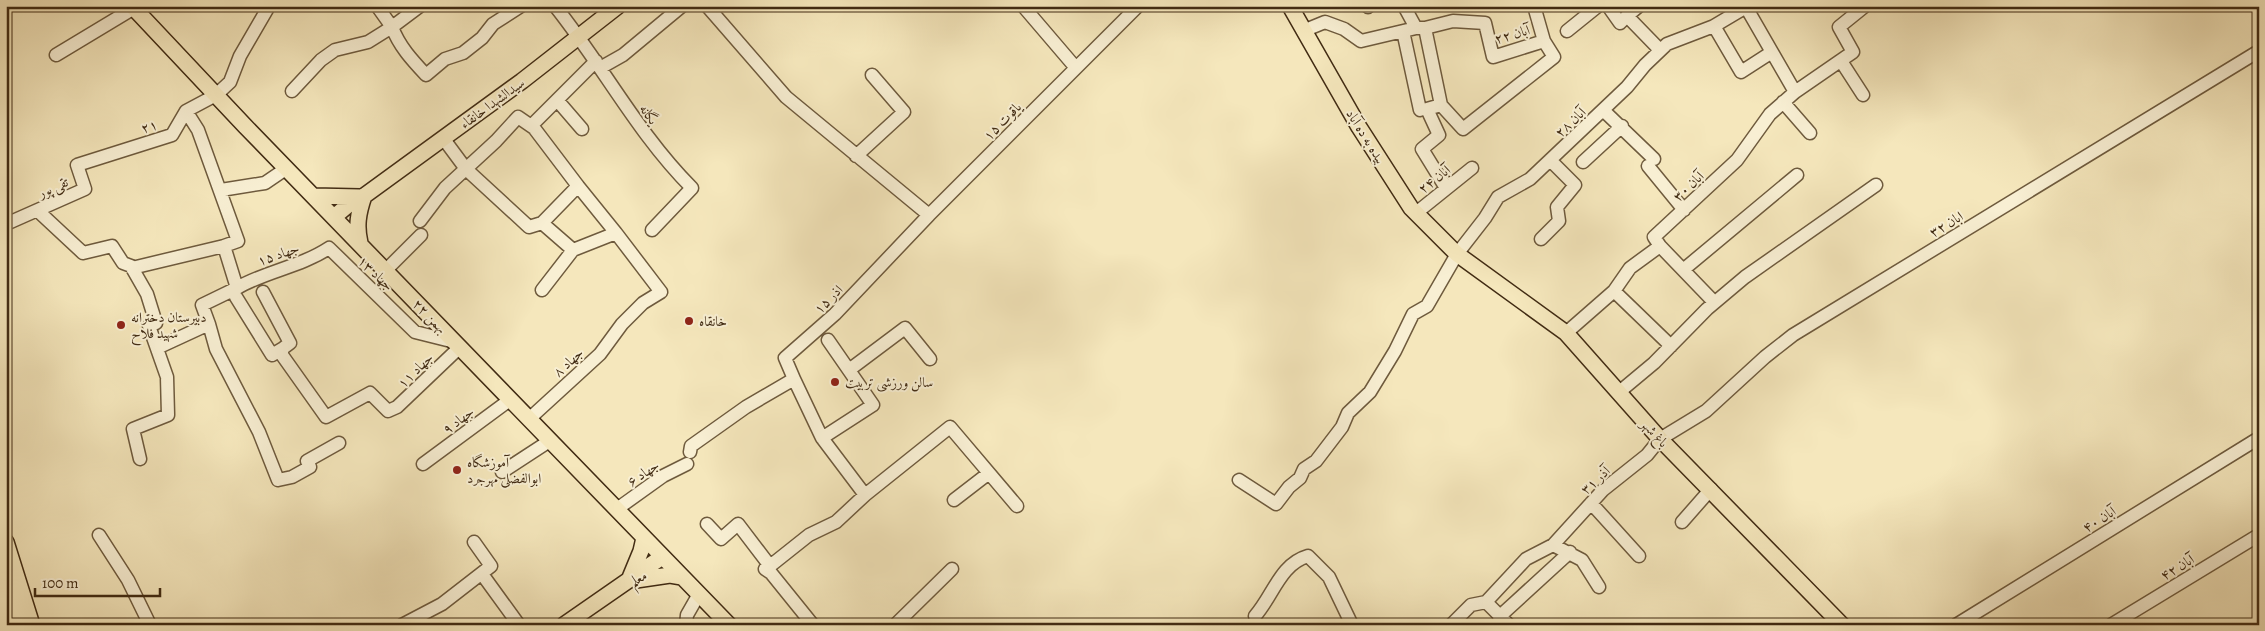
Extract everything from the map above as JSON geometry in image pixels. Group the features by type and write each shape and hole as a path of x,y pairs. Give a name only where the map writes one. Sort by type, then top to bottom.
{"main road":[{"name":"سیدالشهدا خانقاء","path":"336,219 360,203 364,196 618,6"},
{"name":"بیده به ده آباد","path":"1290,6 1359,127 1416,213 1457,254"},
{"name":"۲۲ بهمن","path":"133,7 457,345 730,625"},
{"path":"314,196 342,198 364,196 356,229 360,244"},
{"name":"باغ شهر","path":"1457,254 1566,333 1660,440 1711,489 1842,625"},
{"path":"644,538 632,580 670,575 682,577"},
{"path":"6,542 10,564 27,624"},
{"name":"معلم","path":"564,625 665,560"},
{"path":"6,578 27,624"}],"street":[{"path":"132,268 238,241 198,130 186,111 216,95 230,82 240,56 269,6"},
{"path":"292,91 321,60 335,50 368,42 420,6"},
{"path":"381,7 397,40 426,75 445,59 463,53 482,38 493,24 521,6"},
{"name":"یگانه","path":"555,6 579,36 632,116 668,163 692,188 652,230"},
{"path":"531,126 598,64 623,55 682,6"},
{"path":"707,6 786,97 929,215"},
{"path":"1023,6 1076,68"},
{"name":"یاقوت ۱۵","path":"888,257 1138,6"},
{"path":"1404,6 1415,29 1441,105 1463,129 1554,57 1544,41 1534,6"},
{"path":"1568,31 1598,6"},
{"path":"1608,6 1620,23 1639,6"},
{"path":"1746,6 1795,92"},
{"name":"آبان ۲۸","path":"1239,480 1276,504 1289,487 1300,478 1304,469 1316,461 1342,427 1348,413 1370,392 1395,351 1412,314 1426,306 1457,254 1485,218 1498,197 1530,179 1627,88 1645,65 1667,44 1714,26 1746,6"},
{"path":"1863,95 1841,61 1853,52 1839,27 1865,6"},
{"path":"56,56 133,7"},
{"path":"1627,16 1660,50"},
{"name":"آبان ۲۲","path":"1303,31 1325,22 1344,29 1361,41 1453,21 1485,23 1493,57 1544,41"},
{"path":"1714,26 1741,72 1772,52"},
{"path":"1415,29 1420,110"},
{"name":"ابان ۳۲","path":"1660,440 1706,411 1765,357 1793,335 2259,51"},
{"name":"آبان ۳۰","path":"1660,246 1654,237 1736,160 1770,114 1795,92 1841,61"},
{"path":"856,156 904,112 872,75"},
{"path":"557,100 582,129"},
{"path":"1783,102 1810,133"},
{"path":"1441,105 1427,109 1439,135 1422,149 1446,188"},
{"path":"1603,110 1622,126 1684,210"},
{"name":"۲۱","path":"77,165 172,135 186,111"},
{"path":"420,221 445,188 518,117 531,126 553,151 616,233 573,250 542,290"},
{"path":"1583,162 1622,126"},
{"path":"443,138 466,169 529,227 542,223 578,186"},
{"path":"1541,239 1559,221 1557,207 1575,185 1550,160"},
{"name":"تقی پور","path":"38,211 84,189 77,165"},
{"path":"221,190 265,183 287,168"},
{"name":"آبان ۲۴","path":"1416,213 1472,168"},
{"path":"1683,270 1797,175"},
{"path":"1618,394 1671,346 1714,302 1876,185"},
{"path":"6,224 38,211 83,253 112,246 123,263 132,268 147,294 156,323 148,326 167,377 168,415 133,429 140,458"},
{"path":"542,223 573,250"},
{"name":"جهاد ۸","path":"529,419 600,354 622,324 643,303 661,292 616,233"},
{"path":"386,270 421,235"},
{"path":"224,246 236,293 272,355 290,343 263,292"},
{"path":"1566,333 1614,291 1630,268 1660,246 1714,302"},
{"name":"جهاد ۱۵","path":"209,324 202,305 236,293 251,280 302,263 329,248"},
{"name":"جهاد ۱۳","path":"329,248 415,332 457,345"},
{"name":"اذر ۱۵","path":"794,379 786,358 835,314 888,257"},
{"path":"1614,291 1671,346"},
{"path":"157,348 209,324 216,349 259,432 278,480 292,478 310,467 307,461 339,443"},
{"path":"849,370 904,328 930,359"},
{"path":"822,438 873,405 828,340"},
{"name":"جهاد ۱۱","path":"282,349 282,355 326,417 370,393 388,411 397,407 417,390 457,345"},
{"path":"794,379 822,438 865,495"},
{"name":"جهاد ۶","path":"618,509 688,458 691,446 730,418 794,379"},
{"name":"جهاد ۹","path":"423,464 510,399"},
{"path":"812,624 771,573 765,569 809,535 836,522 865,495 950,427 1017,506"},
{"name":"آبان ۴۰","path":"1956,625 2259,438"},
{"path":"502,472 551,440"},
{"name":"آذر ۳۱","path":"1553,545 1591,503 1647,455 1660,440"},
{"path":"954,500 990,473"},
{"path":"1682,522 1711,489"},
{"path":"1591,503 1640,556"},
{"path":"707,524 721,539 738,524 770,566"},
{"path":"98,535 144,610 150,625"},
{"name":"آبان ۴۲","path":"2112,625 2259,535"},
{"path":"402,625 442,604 491,566 474,542"},
{"path":"1451,625 1472,605 1486,602 1526,559 1553,545 1570,552 1582,560 1598,587"},
{"path":"1486,602 1504,621 1570,552"},
{"path":"1255,616 1283,574 1298,559 1308,556 1329,577 1352,625"},
{"path":"895,625 952,569"},
{"path":"482,574 519,625"},
{"path":"686,625 688,616 699,594"}],"place":[{"name":"خانقاه","path":"689,321"},
{"name":"دبیرستان دخترانه شهید فلاح","path":"121,325"},
{"name":"سالن ورزشی تربیت","path":"835,382"},
{"name":"آموزشگاه ابوالفضلی مهرجرد","path":"457,470"}]}
